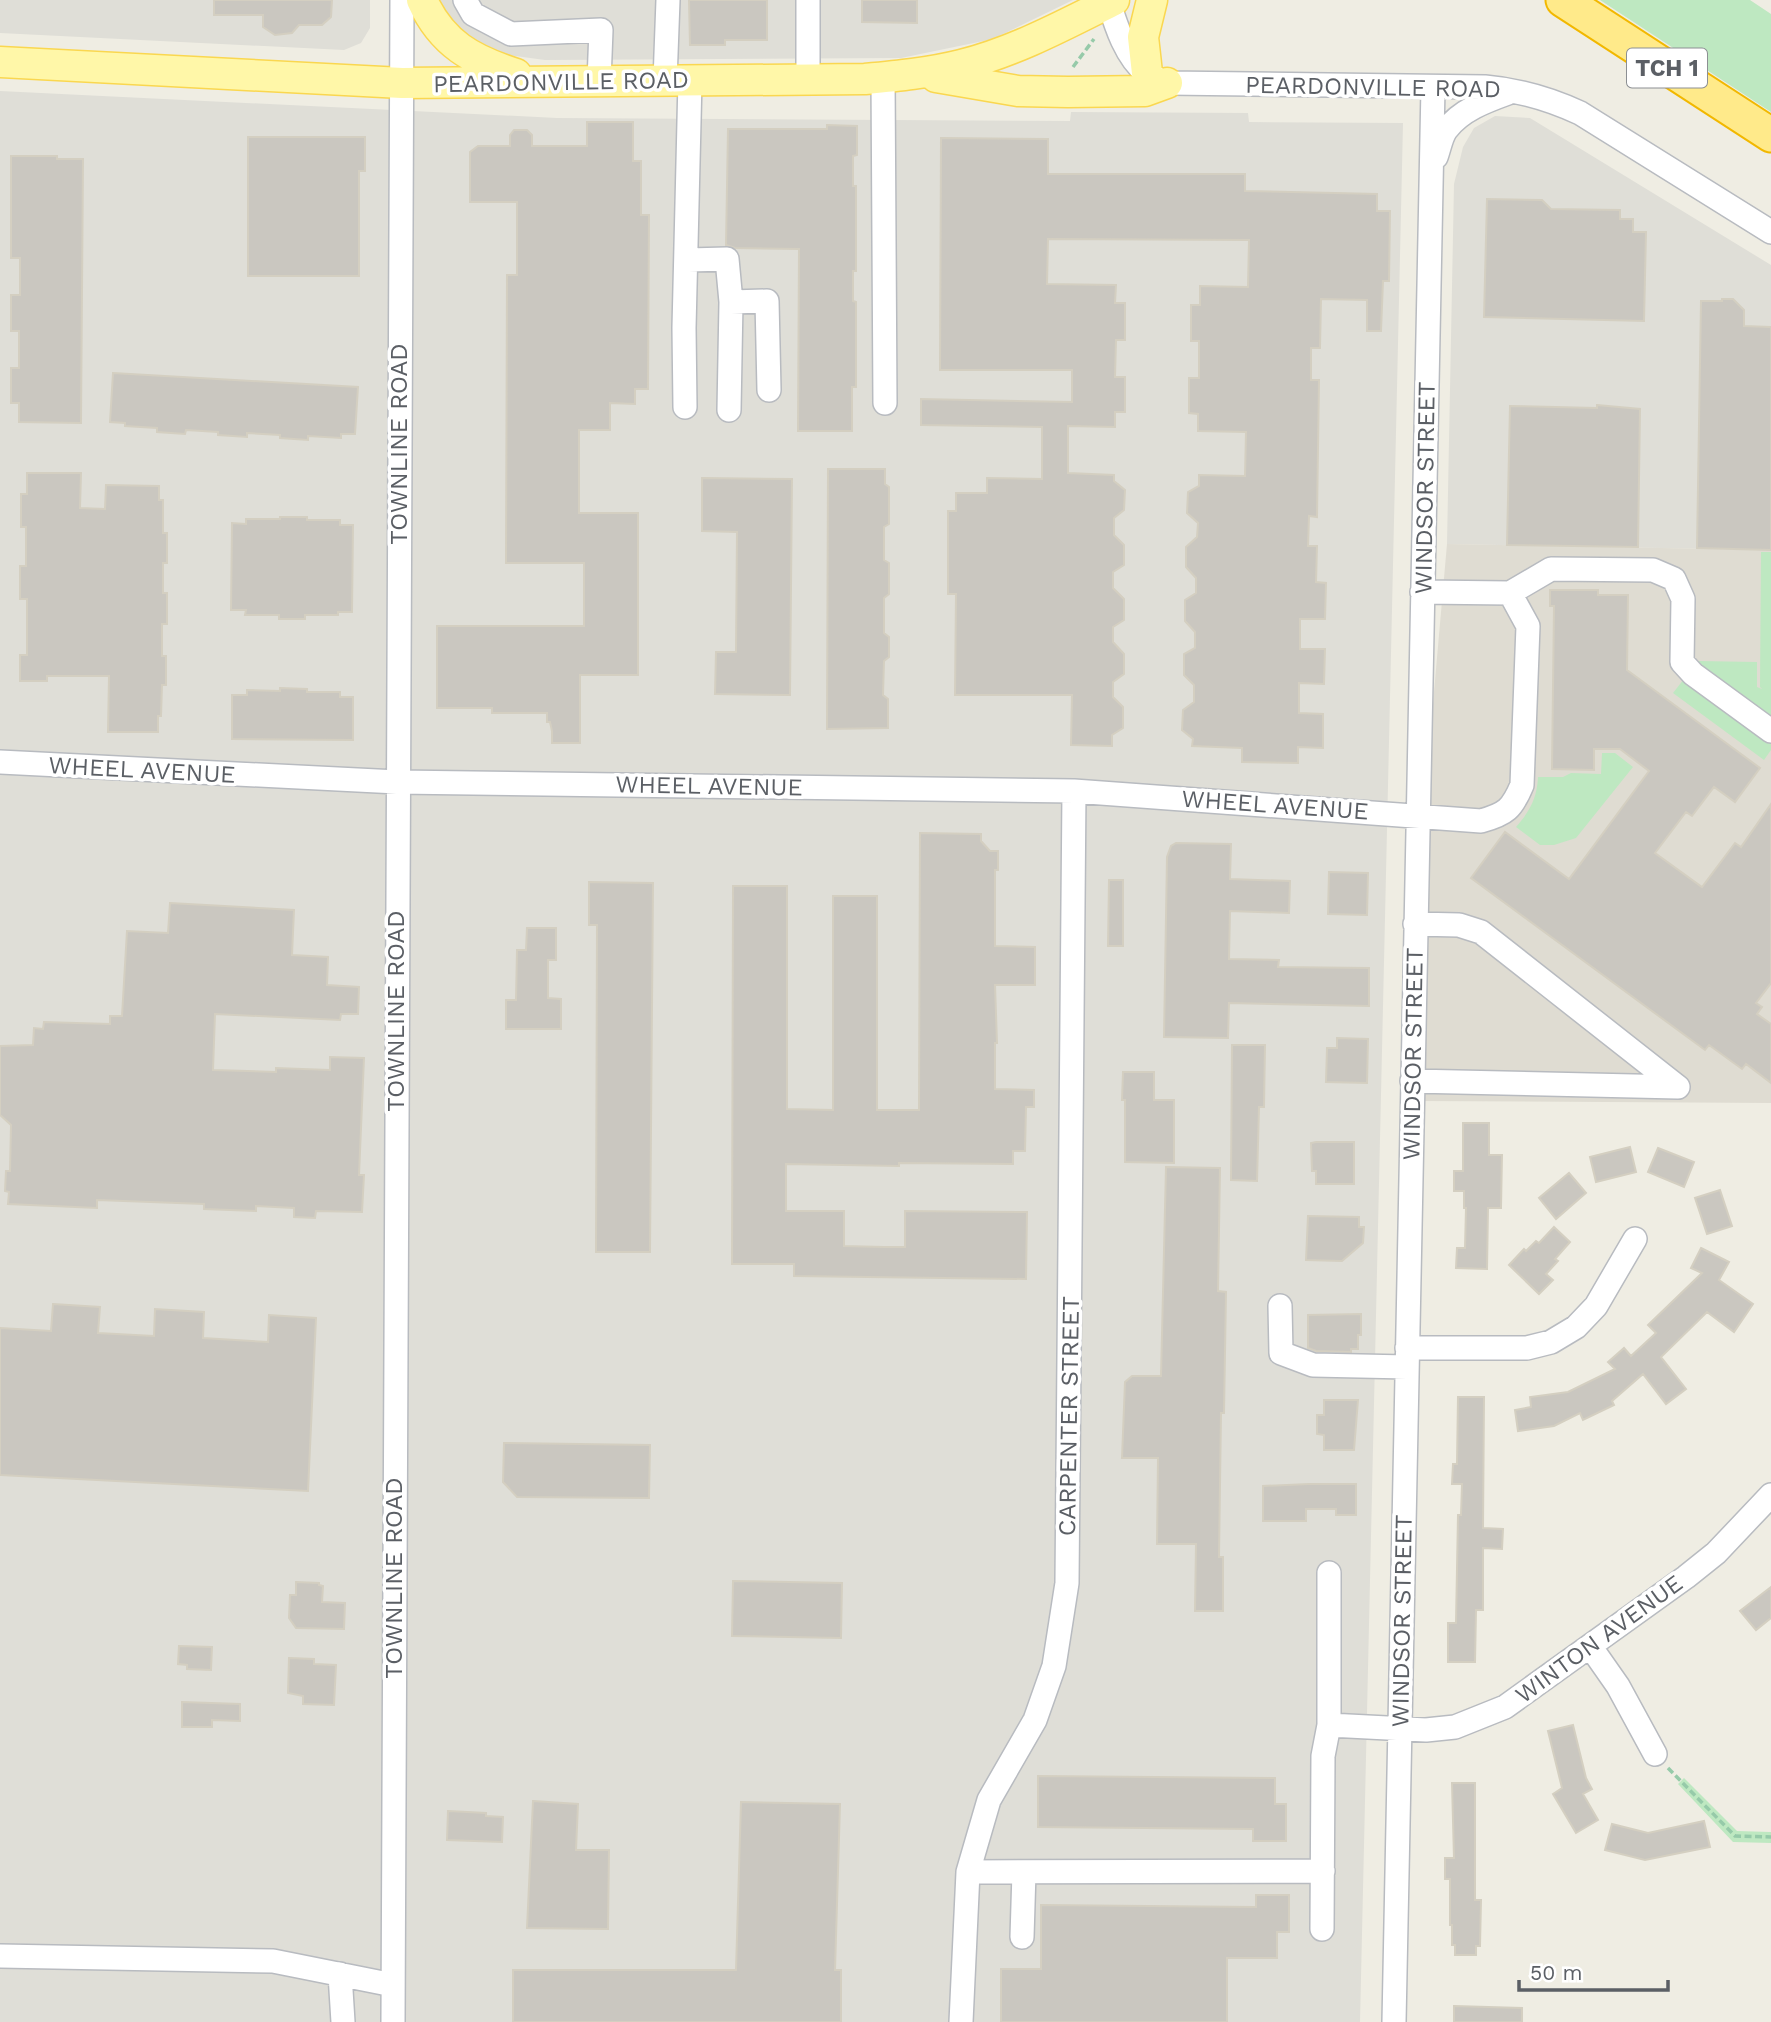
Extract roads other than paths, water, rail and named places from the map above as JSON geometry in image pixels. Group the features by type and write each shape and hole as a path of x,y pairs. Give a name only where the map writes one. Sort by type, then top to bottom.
{"highway":[{"name":"TCH 1","path":"1563,0 1771,135"}],"main road":[{"path":"422,0 448,41 483,64 539,82"},
{"path":"915,75 1018,91 1145,91 1157,78 1143,37 1152,0"},
{"name":"PEARDONVILLE ROAD","path":"0,62 402,83 883,77 915,75 961,65 997,54 1113,9"}],"street":[{"name":"TOWNLINE ROAD","path":"393,2022 402,0"},
{"path":"465,0 472,14 511,34 601,30 599,81"},
{"path":"668,0 678,81 688,260 684,328 685,407"},
{"path":"808,0 808,80"},
{"path":"1113,9 1132,57 1157,78"},
{"path":"883,77 885,403"},
{"name":"PEARDONVILLE ROAD","path":"1157,78 1517,90 1552,100 1580,113 1771,232"},
{"name":"WINDSOR STREET","path":"1394,2022 1433,87"},
{"path":"1432,170 1445,131 1478,104 1517,90"},
{"path":"688,260 727,259 731,302 729,410"},
{"path":"731,302 767,301 769,390"},
{"path":"1422,592 1510,593 1551,569 1653,570 1674,579 1683,599 1682,662 1693,674 1771,732"},
{"name":"WHEEL AVENUE","path":"0,762 397,782 1074,791 1417,814 1481,821 1502,815 1514,803 1522,785 1528,626 1510,593"},
{"name":"CARPENTER STREET","path":"961,2022 968,1872 989,1800 1035,1720 1054,1665 1067,1583 1074,791"},
{"path":"1412,1081 1678,1087 1481,932 1459,925 1415,924"},
{"path":"1280,1306 1281,1353 1313,1366 1527,1348 1551,1342 1576,1326 1596,1306 1635,1239"},
{"name":"WINTON AVENUE","path":"1329,1725 1399,1730 1455,1727 1505,1707 1656,1600 1716,1553 1771,1495"},
{"path":"1322,1928 1323,1756 1329,1725 1329,1573"},
{"path":"1590,1646 1618,1686 1654,1754"},
{"path":"968,1872 1322,1871"},
{"path":"1022,1937 1024,1872"},
{"path":"0,1956 273,1961 393,1985"},
{"path":"340,1975 343,2022"}]}
